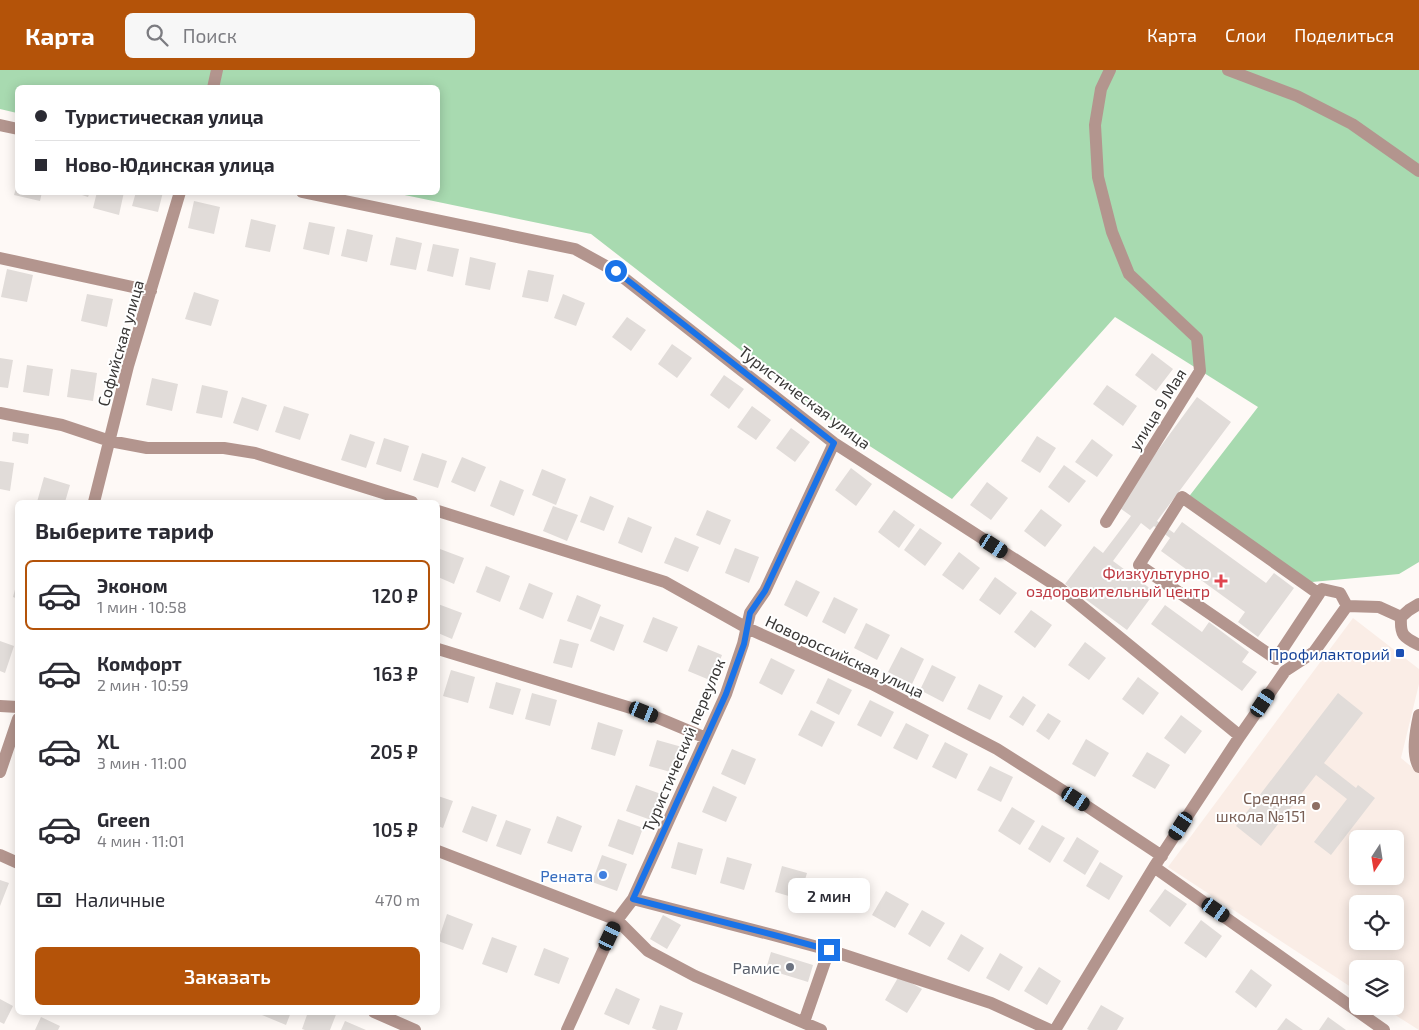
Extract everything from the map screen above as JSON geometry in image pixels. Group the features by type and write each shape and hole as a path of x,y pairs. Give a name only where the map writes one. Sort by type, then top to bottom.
{"street":[{"path":"214,85 217,70"},
{"name":"улица 9 Мая","path":"1106,522 1200,371 1197,338 1129,274 1112,232 1098,177 1096,125 1101,89 1110,70"},
{"path":"1228,70 1297,96 1352,124 1419,171"},
{"path":"0,125 15,128"},
{"name":"Софийская улица","path":"95,500 128,366 179,195"},
{"name":"Туристическая улица","path":"316,195 575,249 616,271 834,443 1058,587 1240,736"},
{"path":"0,258 151,291"},
{"path":"0,413 62,425 110,441 147,448 224,448 255,453 406,500"},
{"name":"Туристический переулок","path":"567,1030 617,920 633,899 726,694 744,644 750,613 765,591 834,443"},
{"path":"1318,594 1182,497 1139,565 1276,659 1322,589 1340,593 1347,606"},
{"name":"Новороссийская улица","path":"440,512 665,582 747,628 872,684 997,750 1162,856"},
{"path":"1400,617 1419,604"},
{"path":"1055,1030 1154,867 1240,736 1285,671 1314,652 1347,606"},
{"path":"1347,606 1379,607 1400,617"},
{"path":"1400,617 1400,629 1407,639 1419,645"},
{"path":"440,650 644,712 706,738"},
{"path":"0,706 15,706"},
{"path":"1419,715 1415,754 1419,767"},
{"path":"0,772 15,728"},
{"path":"440,852 617,920 648,951 695,976 821,1030"},
{"path":"0,855 15,861"},
{"path":"1154,867 1384,1030"},
{"path":"633,899 829,950 991,1002 1050,1030"},
{"path":"804,1022 829,950"},
{"path":"381,1015 415,1030"}],"shaded area":[{"name":"Средняя школа №151","path":"1353,618 1419,669 1419,684 1401,758 1419,773 1419,1030 1395,1015 1404,1015 1404,960 1349,960 1349,986 1168,867"}],"green space":[{"path":"0,70 1419,70 1419,562 1399,574 1301,583 1184,503 1258,407 1115,317 952,499 837,425 591,234 405,195 440,195 440,85 15,85 15,113 0,109"}],"building":[{"path":"15,192 15,195 41,195 40,201 14,195"},
{"path":"96,195 123,195 119,215 93,208"},
{"path":"135,195 162,195 158,212 132,206"},
{"path":"194,201 220,207 214,234 188,228"},
{"path":"251,219 276,225 270,252 245,247"},
{"path":"309,222 335,227 329,255 303,249"},
{"path":"347,229 373,235 367,262 341,256"},
{"path":"396,237 422,243 416,270 390,265"},
{"path":"433,244 459,249 453,277 427,271"},
{"path":"470,257 496,263 490,290 465,285"},
{"path":"7,269 33,275 27,302 1,297"},
{"path":"528,270 554,275 548,302 522,297"},
{"path":"194,292 219,300 211,326 185,319"},
{"path":"87,294 113,299 107,327 81,321"},
{"path":"563,294 585,303 576,326 554,318"},
{"path":"627,317 646,330 631,351 612,337"},
{"path":"672,344 692,358 677,378 658,364"},
{"path":"1152,353 1173,369 1156,391 1135,375"},
{"path":"0,358 13,360 8,388 0,387"},
{"path":"27,365 53,369 49,396 23,392"},
{"path":"71,369 97,373 93,401 67,397"},
{"path":"724,375 744,389 729,409 710,395"},
{"path":"152,378 178,384 172,411 146,405"},
{"path":"202,385 228,391 222,418 196,413"},
{"path":"1107,385 1137,406 1123,426 1093,404"},
{"path":"242,397 267,405 258,431 233,423"},
{"path":"1197,397 1231,422 1157,521 1174,533 1182,522 1266,583 1274,573 1294,588 1258,637 1238,622 1245,612 1161,551 1170,538 1154,526 1150,530 1141,523 1113,561 1155,592 1127,630 1065,584 1094,546 1103,553 1131,516 1117,506"},
{"path":"284,406 309,414 300,440 275,432"},
{"path":"752,406 771,420 756,440 737,427"},
{"path":"791,428 810,442 795,462 776,448"},
{"path":"13,432 29,434 28,444 12,441"},
{"path":"350,434 375,442 366,468 341,460"},
{"path":"1037,436 1056,448 1040,473 1021,461"},
{"path":"384,438 409,446 401,472 376,464"},
{"path":"1092,439 1113,455 1097,477 1075,462"},
{"path":"422,453 447,461 438,488 413,480"},
{"path":"462,457 486,467 475,492 451,482"},
{"path":"0,461 14,463 10,491 0,489"},
{"path":"1064,465 1086,481 1069,503 1048,487"},
{"path":"851,468 872,484 856,506 835,490"},
{"path":"542,469 566,479 556,505 532,495"},
{"path":"44,477 70,485 66,500 38,500"},
{"path":"500,480 524,490 514,516 490,506"},
{"path":"987,482 1008,498 991,520 970,505"},
{"path":"590,496 614,506 604,531 580,522"},
{"path":"553,506 578,515 567,541 543,531"},
{"path":"1041,509 1062,525 1045,547 1024,531"},
{"path":"707,510 731,520 720,545 696,535"},
{"path":"894,510 915,525 899,548 878,532"},
{"path":"628,517 652,527 642,553 618,543"},
{"path":"920,528 942,543 925,566 904,550"},
{"path":"675,537 699,547 688,572 664,563"},
{"path":"735,548 759,557 749,583 725,573"},
{"path":"440,549 464,558 454,584 440,578"},
{"path":"959,552 980,568 963,590 942,575"},
{"path":"486,566 510,576 500,602 476,592"},
{"path":"995,577 1017,593 1000,615 979,600"},
{"path":"796,580 820,592 807,617 784,605"},
{"path":"529,583 553,593 543,619 519,609"},
{"path":"577,595 601,605 591,630 567,621"},
{"path":"834,597 858,609 845,634 822,622"},
{"path":"440,605 462,613 452,639 440,634"},
{"path":"1165,605 1202,632 1209,622 1249,652 1242,662 1257,672 1242,691 1151,624"},
{"path":"1031,610 1052,625 1035,648 1014,632"},
{"path":"600,616 624,625 614,651 590,641"},
{"path":"653,617 678,627 667,652 643,642"},
{"path":"866,623 890,635 877,660 854,648"},
{"path":"560,639 579,644 572,668 553,663"},
{"path":"0,641 14,646 5,673 0,671"},
{"path":"1085,642 1106,658 1089,680 1068,665"},
{"path":"698,645 722,655 712,681 688,671"},
{"path":"901,647 924,659 912,684 888,672"},
{"path":"771,658 795,670 782,695 759,683"},
{"path":"932,665 956,677 943,702 920,690"},
{"path":"451,670 475,677 468,703 443,696"},
{"path":"1138,677 1159,693 1143,715 1122,699"},
{"path":"828,678 852,690 839,715 816,703"},
{"path":"496,682 521,689 513,715 489,708"},
{"path":"979,684 1003,696 990,720 967,709"},
{"path":"532,693 557,700 550,726 525,719"},
{"path":"1338,693 1363,713 1324,763 1356,788 1358,785 1375,798 1331,855 1314,842 1347,799 1316,775 1261,846 1236,826"},
{"path":"1023,696 1036,705 1023,726 1009,717"},
{"path":"870,700 894,712 881,737 857,725"},
{"path":"811,710 835,722 822,747 798,735"},
{"path":"1048,713 1061,721 1049,740 1036,731"},
{"path":"1181,715 1202,731 1185,754 1164,738"},
{"path":"598,722 623,730 615,756 591,749"},
{"path":"906,723 929,735 917,760 893,748"},
{"path":"1086,739 1109,753 1095,777 1072,764"},
{"path":"657,740 682,747 674,773 649,766"},
{"path":"945,742 968,754 956,779 932,767"},
{"path":"732,749 756,759 745,785 721,774"},
{"path":"1147,752 1170,765 1155,789 1132,776"},
{"path":"990,766 1013,777 1001,802 977,790"},
{"path":"636,785 661,794 651,820 626,811"},
{"path":"713,786 737,797 726,822 702,812"},
{"path":"440,797 453,801 443,828 440,827"},
{"path":"472,806 497,815 487,842 462,832"},
{"path":"1012,807 1035,821 1020,845 998,831"},
{"path":"557,816 582,826 572,852 547,843"},
{"path":"618,819 643,828 633,855 608,846"},
{"path":"506,820 531,829 521,855 496,846"},
{"path":"1042,825 1065,838 1050,863 1028,849"},
{"path":"1077,837 1099,851 1085,875 1063,861"},
{"path":"678,842 703,849 696,875 671,868"},
{"path":"602,855 627,864 617,891 592,882"},
{"path":"727,857 752,864 744,890 720,883"},
{"path":"1100,862 1123,876 1109,900 1086,886"},
{"path":"782,866 807,873 799,899 775,892"},
{"path":"830,879 855,886 847,912 823,905"},
{"path":"0,880 9,883 0,906"},
{"path":"1165,889 1187,904 1170,927 1149,911"},
{"path":"886,891 909,904 895,928 872,915"},
{"path":"922,910 945,923 930,947 908,934"},
{"path":"447,914 473,924 463,950 440,942 440,935"},
{"path":"663,915 681,925 667,949 650,939"},
{"path":"1201,920 1222,936 1206,958 1184,943"},
{"path":"961,934 984,948 969,972 947,959"},
{"path":"492,937 517,946 507,973 482,964"},
{"path":"544,948 569,958 559,984 534,975"},
{"name":"Рамис","path":"771,952 813,965 808,982 766,969"},
{"path":"1000,953 1023,967 1009,991 986,978"},
{"path":"1039,967 1061,981 1047,1005 1024,991"},
{"path":"1251,969 1272,985 1256,1008 1235,992"},
{"path":"899,976 922,989 907,1013 885,1000"},
{"path":"616,988 640,999 629,1025 604,1014"},
{"path":"0,999 13,1006 4,1024 0,1022"},
{"path":"660,1005 683,1013 677,1030 657,1030 652,1028"},
{"path":"1101,1005 1124,1018 1117,1030 1087,1029"},
{"path":"262,1015 290,1015 286,1025"},
{"path":"307,1015 336,1015 330,1030 302,1029"},
{"path":"41,1017 60,1026 58,1030 35,1030"},
{"path":"1328,1017 1346,1030 1319,1030"},
{"path":"1286,1018 1303,1030 1277,1030"},
{"path":"345,1021 366,1030 341,1030"}],"place":[{"name":"Физкультурно оздоровительный центр","path":"1221,581"},
{"name":"Профилакторий","path":"1400,653"},
{"name":"Средняя школа №151","path":"1316,806"},
{"name":"Рената","path":"603,875"},
{"name":"Рамис","path":"790,967"}],"route":[{"path":"616,271 834,443 765,591 750,613 744,644 726,694 633,899 829,950"}]}
